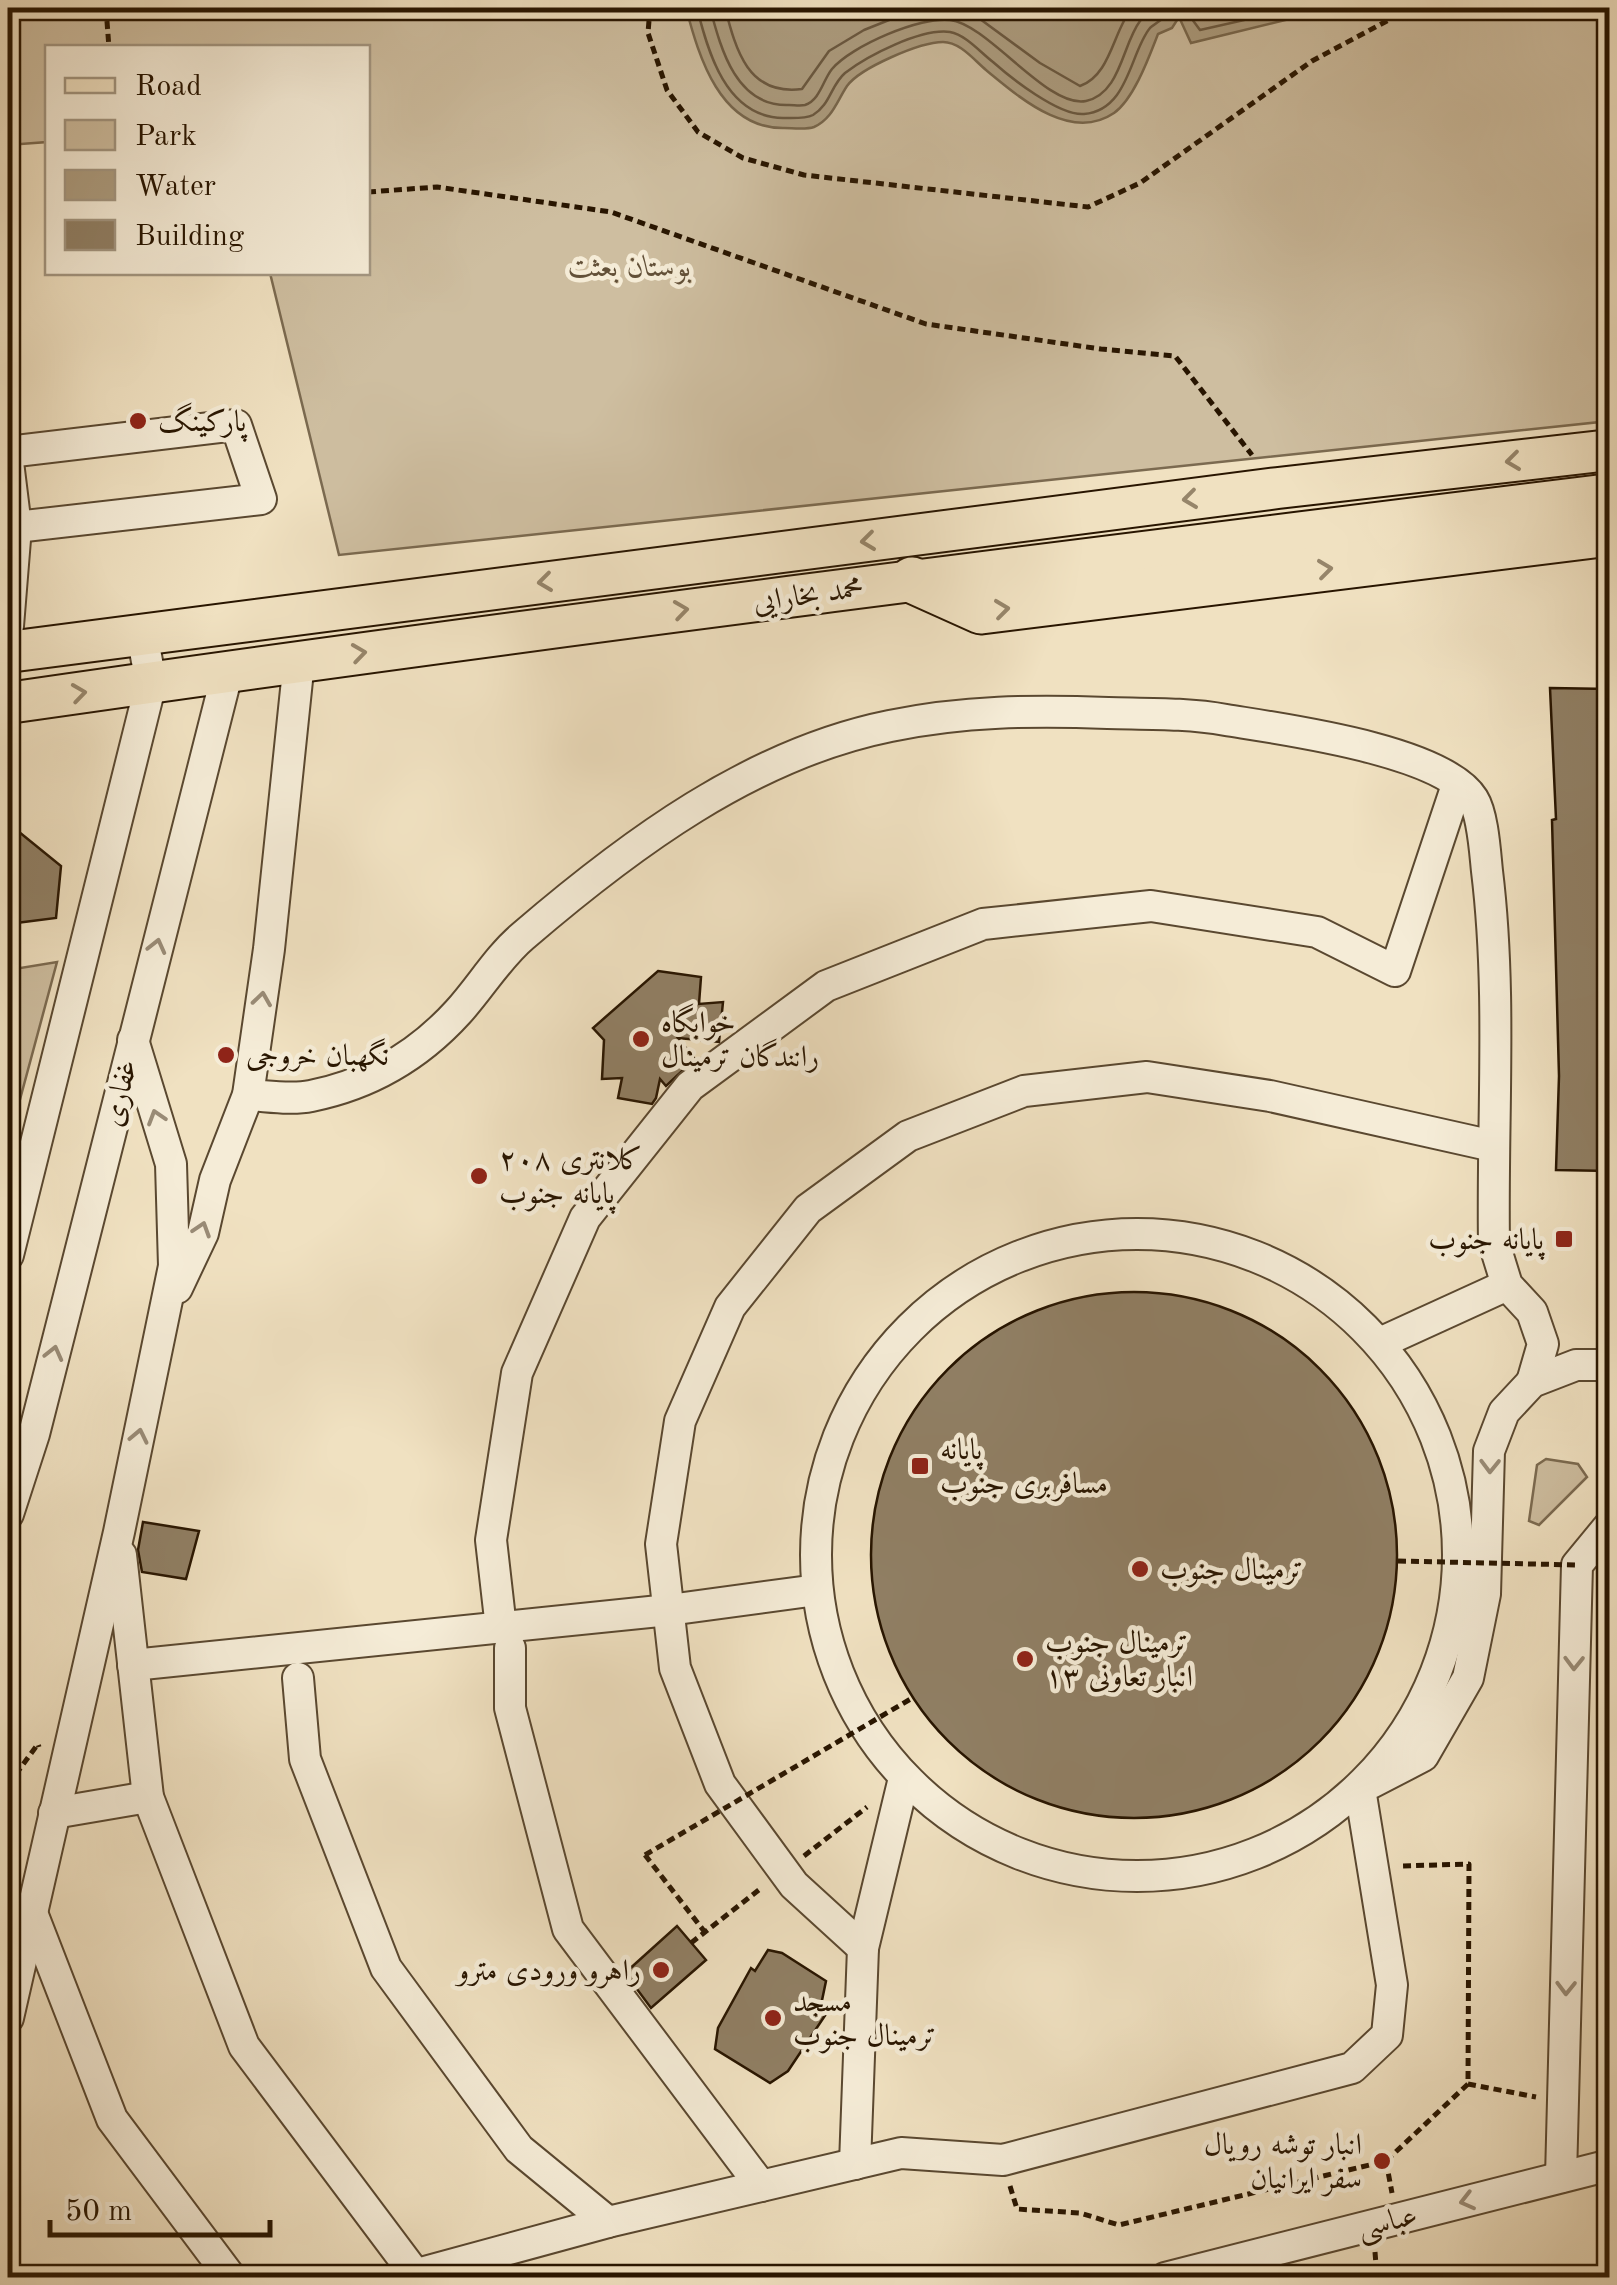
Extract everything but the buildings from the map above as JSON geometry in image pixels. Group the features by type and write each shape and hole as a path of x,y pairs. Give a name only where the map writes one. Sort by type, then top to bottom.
{"highway":[{"path":"912,580 981,612 1610,533"}],"main road":[{"name":"محمد بخارایی","path":"8,652 1278,488 1610,450"},
{"name":"محمد بخارایی","path":"8,704 228,670 912,580 1610,494"},
{"path":"158,632 228,670"}],"street":[{"path":"8,452 236,425 261,499 16,527"},
{"path":"8,462 16,527 8,626"},
{"path":"8,1256 151,683 158,632"},
{"path":"163,1318 203,1232 216,1180 248,1096 269,948 299,661"},
{"name":"غفاری","path":"8,1514 34,1434 228,670"},
{"path":"248,1096 308,1097 366,1079 415,1055 458,1013 517,940 661,828 737,782 830,743 890,726 990,712 1211,717 1346,740 1448,777 1473,800 1484,842 1494,926 1494,1243 1507,1285 1532,1312 1543,1344 1532,1382"},
{"path":"762,2186 568,1930 510,1708 491,1540 517,1373 585,1218 690,1086 826,986 983,924 1151,906 1317,932 1395,970 1457,785"},
{"path":"8,2018 174,1266 170,1164 133,1040"},
{"path":"863,1948 794,1885 720,1784 675,1668 662,1544 680,1421 730,1307 808,1210 908,1136 1024,1091 1147,1077 1270,1096 1493,1146"},
{"path":"118,1532 148,1797 244,2046 409,2276 608,2222 901,2153 1002,2160 1352,2068 1387,2035 1392,1985 1360,1789 1411,1725 1418,1710 1444,1650 1459,1570 1452,1488 1426,1411 1380,1343 1320,1288 1247,1251 1184,1236 1086,1235 1008,1258 938,1300 881,1358 840,1429 818,1508 817,1590 832,1658 862,1722 904,1778 970,1831 1047,1865 1130,1878 1214,1869 1292,1838 1360,1789 1423,1756 1468,1678 1485,1594 1489,1450 1504,1412 1532,1382 1576,1365 1610,1366"},
{"path":"1380,1343 1507,1285"},
{"path":"1562,2177 1576,1566 1610,1525"},
{"path":"133,1665 505,1638 817,1590"},
{"path":"298,1678 305,1759 386,1968 518,2149 608,2222"},
{"path":"856,2164 863,1948 904,1778"},
{"path":"54,1813 148,1797"},
{"path":"32,1913 112,2120 231,2278"},
{"name":"عباسی","path":"1170,2277 1610,2165"}],"path":[{"path":"106,8 109,45"},
{"path":"650,8 648,33 667,90 698,132 743,158 804,176 1088,207 1140,184 1312,61 1411,8"},
{"path":"370,192 437,187 611,212 926,324 1175,356 1278,488"},
{"path":"1398,1561 1576,1566"},
{"path":"704,1931 645,1854 914,1697"},
{"path":"1002,2160 1017,2209 1080,2213 1118,2225 1386,2161 1468,2084 1469,1864 1373,1866"},
{"path":"1468,2084 1563,2103"}],"green space":[{"name":"بوستان بعثت","path":"8,8 1609,8 1609,421 339,555 270,275 370,275 370,45 45,45 45,142 8,145"},
{"path":"57,962 8,1144 8,970"},
{"path":"1546,1459 1578,1464 1587,1477 1539,1525 1529,1521 1537,1465"}],"water":[{"path":"686,8 1335,8 1191,43 1179,17 1172,28 1158,34 1140,77 1121,107 1097,121 1080,123 1046,113 961,48 943,42 906,51 864,72 847,86 825,119 803,129 762,125 744,117 728,103 706,68"}],"place":[{"name":"پارکینگ","path":"138,421"},
{"name":"خوابگاه رانندگان ترمینال","path":"641,1039"},
{"name":"نگهبان خروجی","path":"226,1055"},
{"name":"کلانتری ۲۰۸ پایانه جنوب","path":"479,1176"},
{"name":"پایانه جنوب","path":"1564,1239"},
{"name":"پایانه مسافربری جنوب","path":"920,1466"},
{"name":"ترمینال جنوب","path":"1140,1569"},
{"name":"ترمینال جنوب انبار تعاونی ۱۳","path":"1025,1659"},
{"name":"راهرو ورودی مترو","path":"661,1970"},
{"name":"مسجد ترمینال جنوب","path":"773,2018"},
{"name":"انبار توشه رویال سفر ایرانیان","path":"1382,2161"}]}
